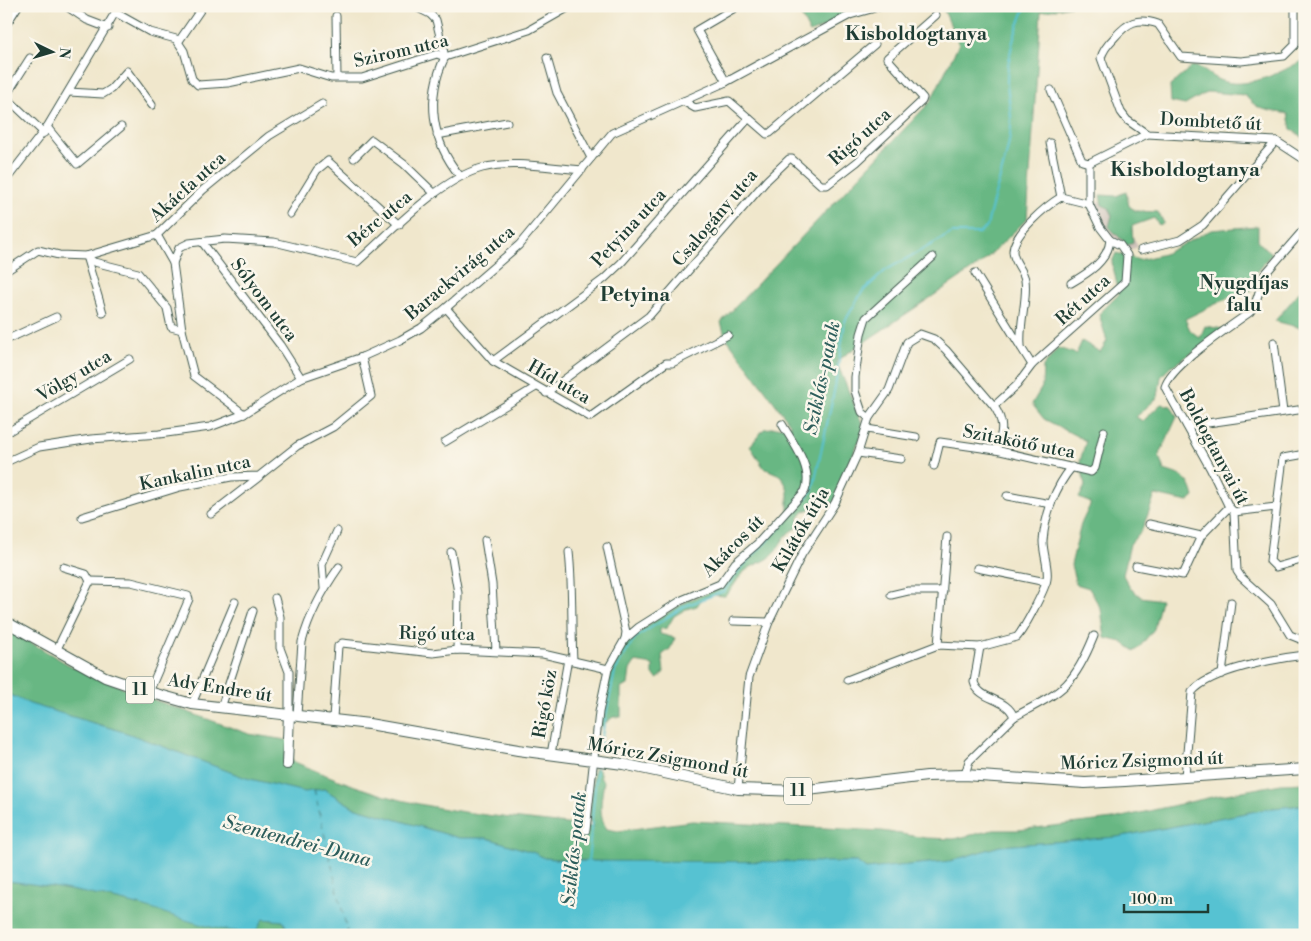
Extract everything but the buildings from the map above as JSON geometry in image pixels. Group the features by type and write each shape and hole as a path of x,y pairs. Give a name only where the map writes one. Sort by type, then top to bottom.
{"main road":[{"name":"Ady Endre út","path":"6,622 105,677 149,692 192,704 293,714"},
{"name":"Móricz Zsigmond út","path":"293,714 333,718 592,759 738,789 799,791 927,776 965,775 1085,783 1305,769"},
{"path":"286,764 293,714"}],"street":[{"path":"6,25 18,6"},
{"path":"66,6 87,20 108,28"},
{"path":"7,176 45,130 118,10 150,32 169,36 179,42 203,6"},
{"path":"414,6 430,14 436,20 440,30 444,57 434,84 433,103 437,135 460,176"},
{"name":"Szirom utca","path":"179,42 190,66 192,79 198,84 228,83 299,68 337,77 362,78 437,54 444,57 529,30 571,6"},
{"path":"726,82 697,30 738,6"},
{"name":"Barackvirág utca","path":"6,462 39,447 91,439 195,430 244,414 301,378 362,357 400,340 446,308 519,245 612,133 726,82 854,13 866,12 882,6"},
{"name":"Dombtető út","path":"1295,6 1295,45 1284,56 1268,60 1241,61 1181,57 1158,24 1139,20 1125,25 1103,51 1102,64 1121,112 1128,120 1147,134 1276,141 1305,160"},
{"name":"Rigó utca","path":"792,158 821,185 827,186 857,162 922,101 923,98 888,58 936,15"},
{"path":"336,16 337,77"},
{"path":"683,101 695,108 729,101 767,134 876,44"},
{"path":"30,58 7,94 7,98 45,130 77,164 122,127"},
{"path":"547,58 557,93 591,158"},
{"path":"69,92 103,94 111,89 127,71 152,105"},
{"path":"1052,90 1082,162 1089,163 1147,134"},
{"name":"Akácfa utca","path":"6,271 38,250 59,255 86,256 157,235 203,190 269,136 322,104"},
{"name":"Petyina utca","path":"493,361 604,279 749,118"},
{"path":"437,135 507,122"},
{"path":"354,158 372,140 404,164 434,193"},
{"path":"1141,250 1180,240 1203,224 1276,141"},
{"path":"1050,143 1061,197"},
{"name":"Csalogány utca","path":"546,393 649,316 767,180 792,158"},
{"path":"290,214 317,170 328,161 399,226"},
{"name":"Rét utca","path":"994,406 1017,385 1032,365 1125,282 1126,255 1120,245 1110,240 1100,227 1089,204 1089,163"},
{"name":"Bérc utca","path":"173,263 179,248 189,243 226,239 274,242 357,262 434,193 460,176 482,168 504,165 582,170"},
{"path":"1021,346 1020,328 1025,279 1013,251 1016,242 1032,220 1047,205 1061,197 1089,204"},
{"name":"Boldogtanyai út","path":"1305,228 1265,274 1255,304 1250,312 1177,367 1165,387 1188,426 1232,510 1237,571 1241,577 1271,604 1290,635 1305,641"},
{"path":"157,235 173,263 182,330 194,376 244,414"},
{"path":"1071,283 1093,269 1109,250 1110,240"},
{"name":"Sólyom utca","path":"202,242 280,345 301,378"},
{"path":"86,256 103,313"},
{"path":"86,256 94,262 138,273 167,308 172,327 182,330"},
{"path":"933,257 866,318 861,334 855,378 856,391 862,412 869,418 889,390 908,342 920,334 934,339 946,350 1002,418 1003,425 996,450"},
{"path":"975,273 1032,365"},
{"name":"Híd utca","path":"446,308 493,361 590,417 676,355"},
{"path":"6,340 56,317"},
{"name":"Híd utca","path":"666,363 680,359 728,335"},
{"path":"1274,342 1283,412"},
{"name":"Kankalin utca","path":"82,517 180,488 231,477 259,476 297,446 333,427 371,396 362,357"},
{"name":"Völgy utca","path":"6,433 130,359"},
{"path":"445,442 536,387"},
{"path":"1188,426 1305,409"},
{"name":"Kilátók útja","path":"738,789 749,677 769,622 802,554 835,503 858,453 869,418"},
{"name":"Akácos út","path":"586,830 592,759 608,668 625,639 639,627 682,600 720,584 735,563 758,544 804,491 808,484 807,473 782,424"},
{"path":"867,429 916,437"},
{"name":"Szitakötő utca","path":"934,466 940,442 996,450 1091,472 1095,468 1104,430"},
{"path":"858,453 901,460"},
{"path":"1305,454 1283,458 1270,561 1276,567 1305,559"},
{"path":"848,680 938,645 980,647 1017,637 1046,582 1043,542 1059,482 1072,467"},
{"path":"211,514 259,476"},
{"path":"1007,496 1052,504"},
{"path":"1136,566 1181,576 1201,536 1232,510 1276,507"},
{"path":"1149,524 1201,536"},
{"path":"324,588 322,564 337,531"},
{"path":"938,645 948,538"},
{"path":"485,540 492,584 496,651"},
{"path":"607,548 626,632 625,639"},
{"path":"451,552 458,594 457,650"},
{"name":"Rigó köz","path":"551,754 571,659 570,617 573,598 569,552"},
{"path":"63,566 86,574 90,581"},
{"path":"293,714 302,642 312,611 324,588 339,567"},
{"path":"977,568 1046,582"},
{"path":"90,581 131,582 188,596 189,599 149,692"},
{"path":"56,651 90,581"},
{"path":"892,595 908,591 943,591"},
{"path":"275,598 280,617 280,648 289,672 293,714"},
{"path":"192,704 235,602"},
{"path":"1222,674 1232,602"},
{"path":"221,708 253,611"},
{"path":"733,621 769,622"},
{"path":"965,775 969,760 1014,717 1060,691 1075,677 1094,636"},
{"name":"Rigó utca","path":"333,718 339,644 433,653 457,650 543,654 608,668"},
{"path":"980,647 974,682 975,687 978,691 1006,704 1014,717"},
{"path":"1185,777 1192,692 1202,682 1222,674 1263,662 1305,654"}],"shaded area":[{"path":"1116,200 1138,247 1126,251 1113,239 1098,212 1095,202"}],"green space":[{"path":"796,6 869,6 810,33"},
{"path":"942,6 1071,6 1041,12 1027,219 982,263 836,361 864,428 833,504 820,497 819,493 810,509 803,512 798,519 803,527 787,534 769,558 745,571 725,596 712,595 706,597 697,606 686,609 674,616 667,628 660,629 660,634 675,638 670,649 662,655 664,672 658,679 653,675 653,665 635,662 630,670 628,685 621,688 621,717 613,717 599,728 611,669 626,643 652,622 689,600 718,589 738,564 788,514 788,490 782,476 764,468 750,446 764,429 791,425 725,336 721,322 930,102 959,44"},
{"path":"1305,59 1305,139 1291,129 1288,114 1269,111 1259,107 1245,95 1208,92 1185,105 1171,102 1170,86 1192,66 1219,80 1229,83 1240,83 1252,82 1275,74"},
{"path":"1126,192 1129,206 1136,211 1158,212 1164,223 1159,225 1154,218 1132,226 1133,243 1127,245 1109,227 1112,215 1109,208 1102,205 1100,195 1116,196"},
{"path":"1258,226 1258,242 1272,253 1254,275 1252,290 1230,297 1185,319 1190,330 1200,338 1205,326 1223,329 1197,350 1170,367 1161,377 1158,397 1136,417 1143,421 1161,404 1171,406 1177,417 1159,456 1164,470 1184,478 1190,485 1194,497 1188,502 1155,495 1142,530 1130,544 1123,575 1130,588 1141,597 1161,600 1154,629 1135,651 1122,642 1105,638 1101,609 1089,588 1076,584 1071,565 1081,524 1091,503 1079,498 1085,486 1080,461 1086,441 1044,419 1032,404 1042,387 1043,367 1058,348 1076,354 1082,341 1100,352 1107,341 1099,314 1119,294 1112,262 1116,253 1139,260 1164,254 1211,230"},
{"path":"1305,285 1305,329 1275,321"},
{"path":"6,628 69,665 146,697 249,734 292,741 290,760 337,779 369,791 402,800 484,815 593,827 589,820 594,768 599,769 601,779 604,781 601,811 604,823 607,829 618,831 692,821 882,831 926,838 954,839 993,830 1018,830 1113,819 1221,795 1281,784 1305,783 1305,805 1273,808 1117,837 1000,846 950,861 866,869 857,862 615,862 543,858 535,853 487,838 459,838 353,807 324,789 305,792 246,778 127,733 30,704 6,693"},
{"path":"6,881 100,896 245,933 263,919 283,921 291,935 6,935"}],"water":[{"name":"Szentendrei-Duna","path":"6,693 30,704 127,733 246,778 305,792 324,789 353,807 459,838 487,838 535,853 544,858 574,861 857,862 866,869 950,861 1000,846 1117,837 1273,808 1305,805 1305,935 291,935 283,921 263,919 256,931 225,930 100,896 6,881"}],"waterway":[{"name":"Sziklás-patak","path":"599,750 615,671 635,638 685,606 724,591 738,571 787,520 813,489 835,387 845,321 862,292 886,270 952,233 979,233 987,227 1004,165 1011,126 1007,84 1010,54 1018,25 1026,6"},
{"name":"Sziklás-patak","path":"588,863 597,766"}],"ferry route":[{"path":"314,790 348,935"}],"district":[{"name":"Kisboldogtanya","path":"916,34"},
{"name":"Kisboldogtanya","path":"1185,170"},
{"name":"Nyugdíjas falu","path":"1244,294"},
{"name":"Petyina","path":"635,295"}]}
